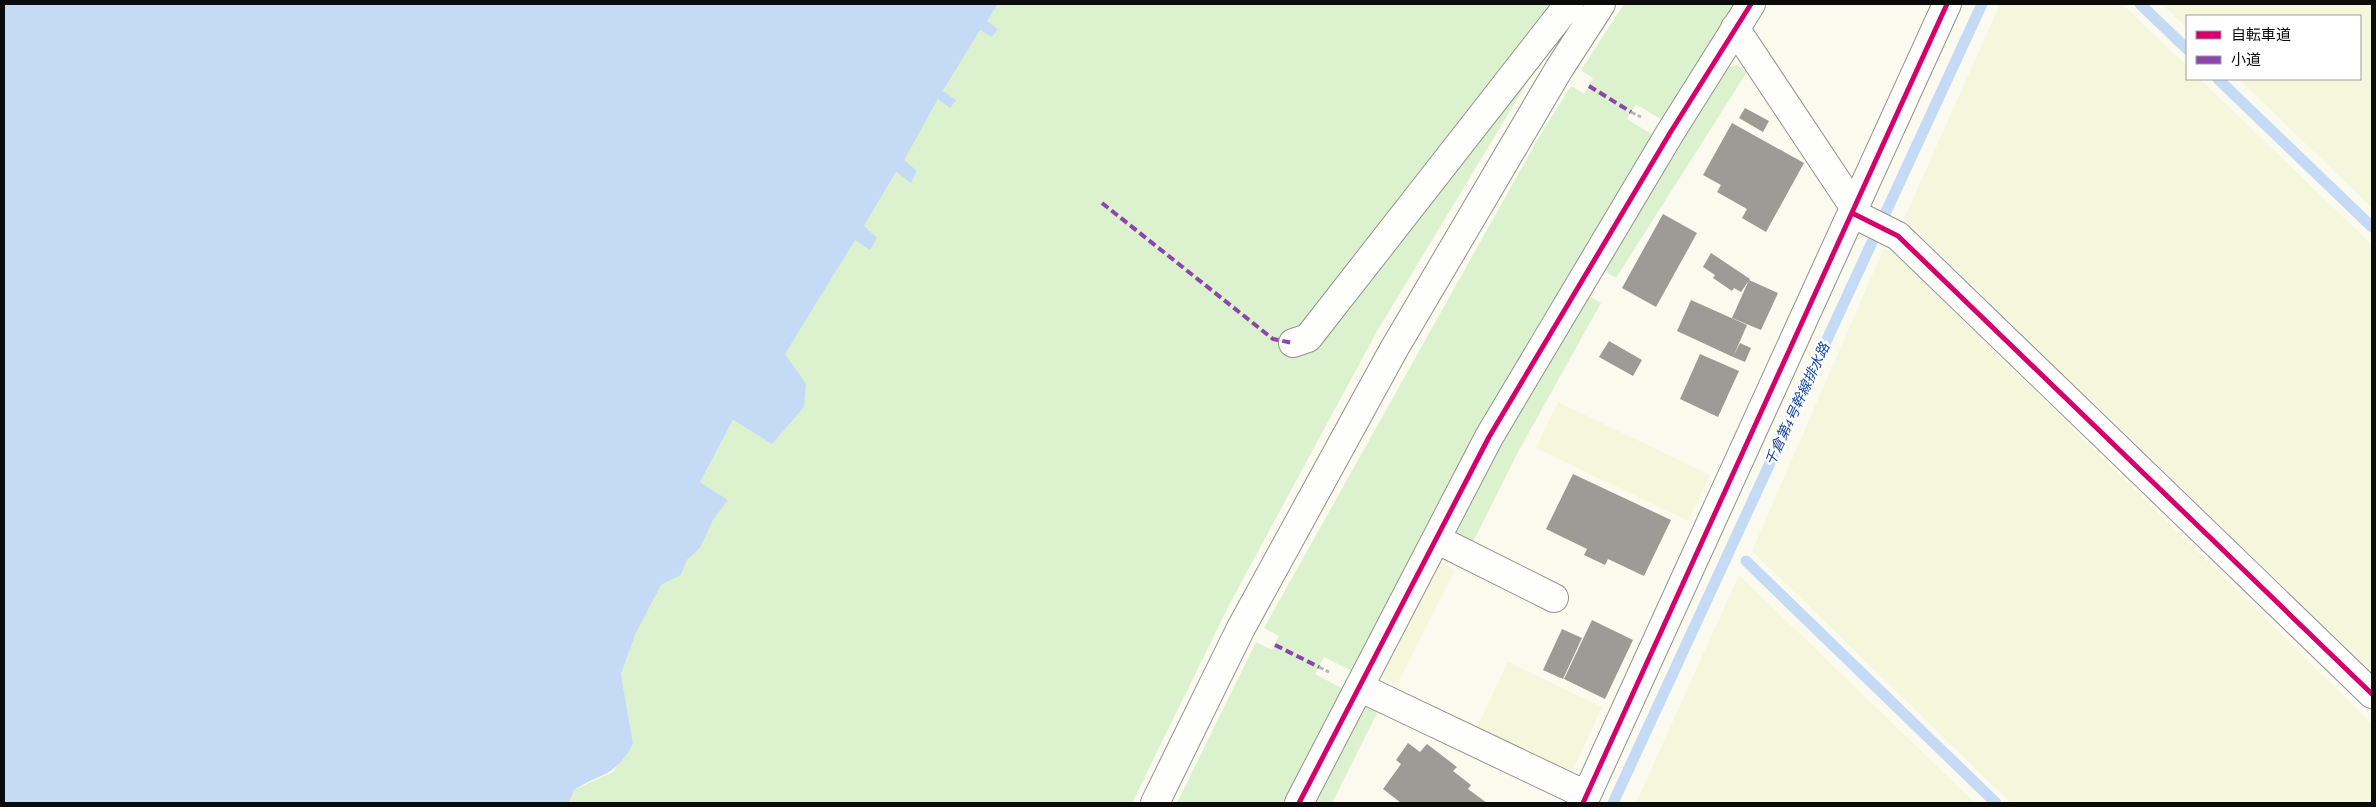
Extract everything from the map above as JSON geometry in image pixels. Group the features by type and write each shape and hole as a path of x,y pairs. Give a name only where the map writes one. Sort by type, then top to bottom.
{"street":[{"path":"1293,343 1308,338 1569,4"},
{"path":"1155,803 1242,628 1394,349 1559,69 1601,4"},
{"path":"1298,803 1489,437 1670,133 1750,4"},
{"path":"1359,687 1584,799 1857,213 1946,4"},
{"path":"1735,28 1857,213 1898,236 2372,694"},
{"path":"1436,539 1554,598"}],"green space":[{"path":"998,4 1555,4 1554,38 1376,333 1229,605 1132,803 569,803 574,790 613,772 633,744 621,674 635,635 661,585 681,575 687,560 700,548 713,520 728,500 700,482 733,420 772,444 806,383 785,354 855,239 870,250 864,226 896,172 911,183 917,171 903,160 938,99 955,100 943,92 980,29 992,37 998,29 987,21"},
{"path":"1624,4 1737,4 1665,122 1636,104 1627,119 1656,137 1354,672 1324,657 1315,674 1345,690 1286,803 1177,803 1256,642 1272,650 1279,636 1264,628 1539,137 1571,86 1584,94 1593,78 1581,70"},
{"path":"2000,4 2122,4 2186,65 2186,80 2201,80 2372,245 2372,672 1904,219"},
{"path":"2162,4 2372,4 2372,208 2240,80 2361,80 2361,15 2186,15 2186,27"},
{"path":"1737,65 1747,72 1616,278 1602,270 1720,69"},
{"path":"1884,248 1896,254 2372,724 2372,797 2366,803 2011,803 1752,551"},
{"path":"1586,294 1601,303 1518,452 1470,548 1451,537 1500,445"},
{"path":"1558,402 1710,475 1688,521 1536,448"},
{"path":"1435,559 1455,570 1397,685 1377,675"},
{"path":"1739,575 1975,803 1636,803"},
{"path":"1508,662 1602,707 1572,772 1477,727"},
{"path":"1379,701 1382,703 1332,803 1310,803 1358,708"}],"water":[{"path":"4,4 998,4 987,21 998,29 992,37 980,30 943,91 956,100 950,108 938,99 904,160 917,171 911,183 896,172 864,226 877,238 870,250 855,240 785,354 806,383 804,407 772,444 733,420 700,482 728,500 713,520 700,548 687,560 681,575 661,585 635,635 621,674 633,744 620,763 613,769 574,790 569,803 4,803"}],"building":[{"path":"1745,108 1769,121 1763,132 1739,118"},
{"path":"1732,123 1804,163 1766,232 1742,218 1747,209 1717,192 1721,185 1703,175"},
{"path":"1663,214 1697,233 1656,307 1622,288"},
{"path":"1711,253 1750,279 1741,292 1734,288 1732,291 1713,278 1715,275 1703,267"},
{"path":"1749,280 1778,293 1761,330 1732,318"},
{"path":"1691,300 1747,325 1733,357 1677,331"},
{"path":"1609,341 1642,360 1633,376 1599,357"},
{"path":"1740,343 1751,348 1745,362 1733,357"},
{"path":"1700,354 1739,371 1718,417 1680,399"},
{"path":"1573,474 1671,520 1644,576 1608,559 1605,565 1584,555 1587,549 1546,529"},
{"path":"1592,620 1633,640 1605,699 1564,679"},
{"path":"1562,629 1582,638 1563,679 1543,670"},
{"path":"1408,743 1420,752 1427,744 1457,767 1453,771 1471,785 1468,789 1487,803 1401,803 1383,789 1401,764 1396,760"}],"waterway":[{"name":"千倉第4号幹線排水路","path":"1613,803 1982,4"},
{"path":"2140,4 2186,48"},
{"path":"2219,80 2372,227"},
{"path":"1746,561 1996,803"}],"marked path":[{"path":"1589,86 1631,112"},
{"path":"1102,203 1273,339 1293,343"},
{"path":"1275,645 1319,667"}],"cycle path":[{"path":"1299,803 1489,437 1670,133 1751,4"},
{"path":"1583,803 1947,4"},
{"path":"1852,213 1898,236 2372,694"}]}
